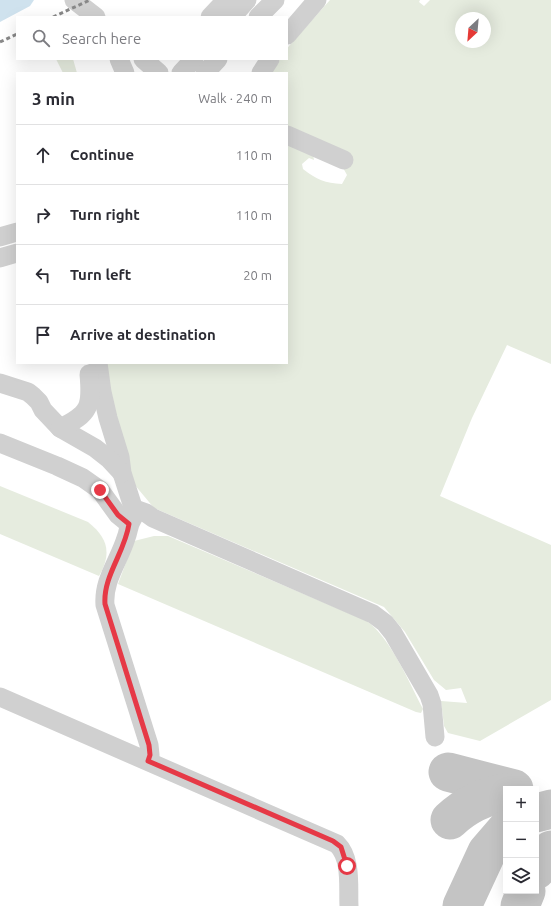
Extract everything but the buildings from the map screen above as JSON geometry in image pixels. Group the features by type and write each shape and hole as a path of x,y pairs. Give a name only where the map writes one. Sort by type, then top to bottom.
{"street":[{"path":"211,16 226,0"},
{"path":"233,16 248,0"},
{"path":"259,16 275,0"},
{"path":"288,34 317,0"},
{"path":"82,7 95,16"},
{"path":"119,60 125,72"},
{"path":"144,60 158,72"},
{"path":"182,72 193,60"},
{"path":"206,72 217,60"},
{"path":"262,72 269,60"},
{"path":"288,135 344,160"},
{"path":"0,237 16,232"},
{"path":"0,258 16,253"},
{"path":"60,428 80,417 88,406 91,392 88,364"},
{"path":"98,364 102,392 108,418 120,457 122,473 127,486 130,516 126,537 106,586 105,604 149,745 150,755 148,761"},
{"path":"0,383 28,392 39,402 43,410 60,428 95,448 109,459 122,473"},
{"path":"0,443 51,463 82,478 100,490 118,515 130,516 146,513 154,518 373,614 385,623 393,633 429,695 432,704 435,737"},
{"path":"0,697 337,844 343,851 347,866 349,906"}],"shaded area":[{"path":"330,0 420,0 419,2 424,6 430,0 551,0 551,364 507,345 472,418 440,496 551,545 551,700 480,741 448,733 444,726 441,701 467,703 461,688 446,690 434,680 405,632 384,607 154,508 134,484 102,364 288,364 288,141 313,154 314,160 309,158 302,164 303,169 313,176 326,182 342,184 347,175 342,166 288,132 288,72 271,72 279,60 288,60 289,46"},
{"path":"56,60 73,60 77,72 62,72"},
{"path":"0,486 88,522 95,528 104,540 107,553 106,560 99,576 0,534"},
{"path":"154,536 168,536 367,621 376,629 392,650 423,709 421,713 118,584 134,541"}],"water":[{"path":"0,0 34,0 30,6 0,22"}],"taxiway":[{"path":"448,772 503,786"},
{"path":"450,820 476,802 491,796 503,794"},
{"path":"539,812 551,809"},
{"path":"462,906 487,852 503,833"},
{"path":"539,866 551,850"},
{"path":"520,906 525,894"}],"railway":[{"path":"55,16 90,0"},
{"path":"0,42 16,34"}],"route":[{"path":"100,490 118,515 129,524 126,537 106,586 104,598 106,611 149,745 150,755 148,761 333,841 341,847 347,866"}]}
